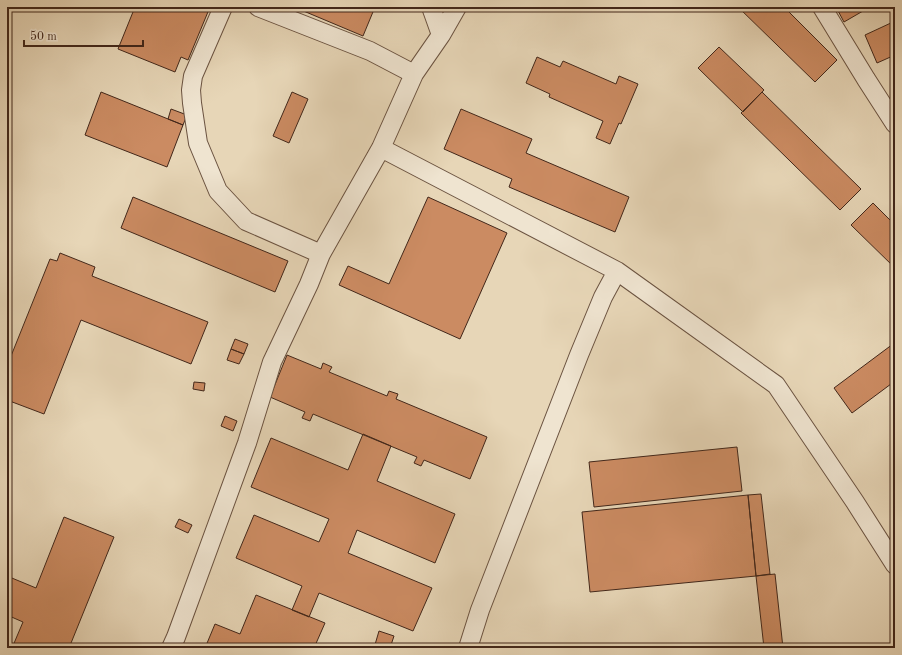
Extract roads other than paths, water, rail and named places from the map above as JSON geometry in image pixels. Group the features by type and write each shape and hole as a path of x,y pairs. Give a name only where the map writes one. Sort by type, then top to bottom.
{"street":[{"path":"223,7 193,76 191,90 198,144 218,191 246,221 321,254"},
{"path":"258,7 370,51 414,74"},
{"path":"431,7 441,35"},
{"path":"171,648 247,443 272,362 309,284 321,254 381,148 414,74 441,35 457,7"},
{"path":"822,7 895,124"},
{"path":"381,148 617,272 776,385 855,502 895,565"},
{"path":"468,648 480,610 579,355 603,297 617,272"}]}
